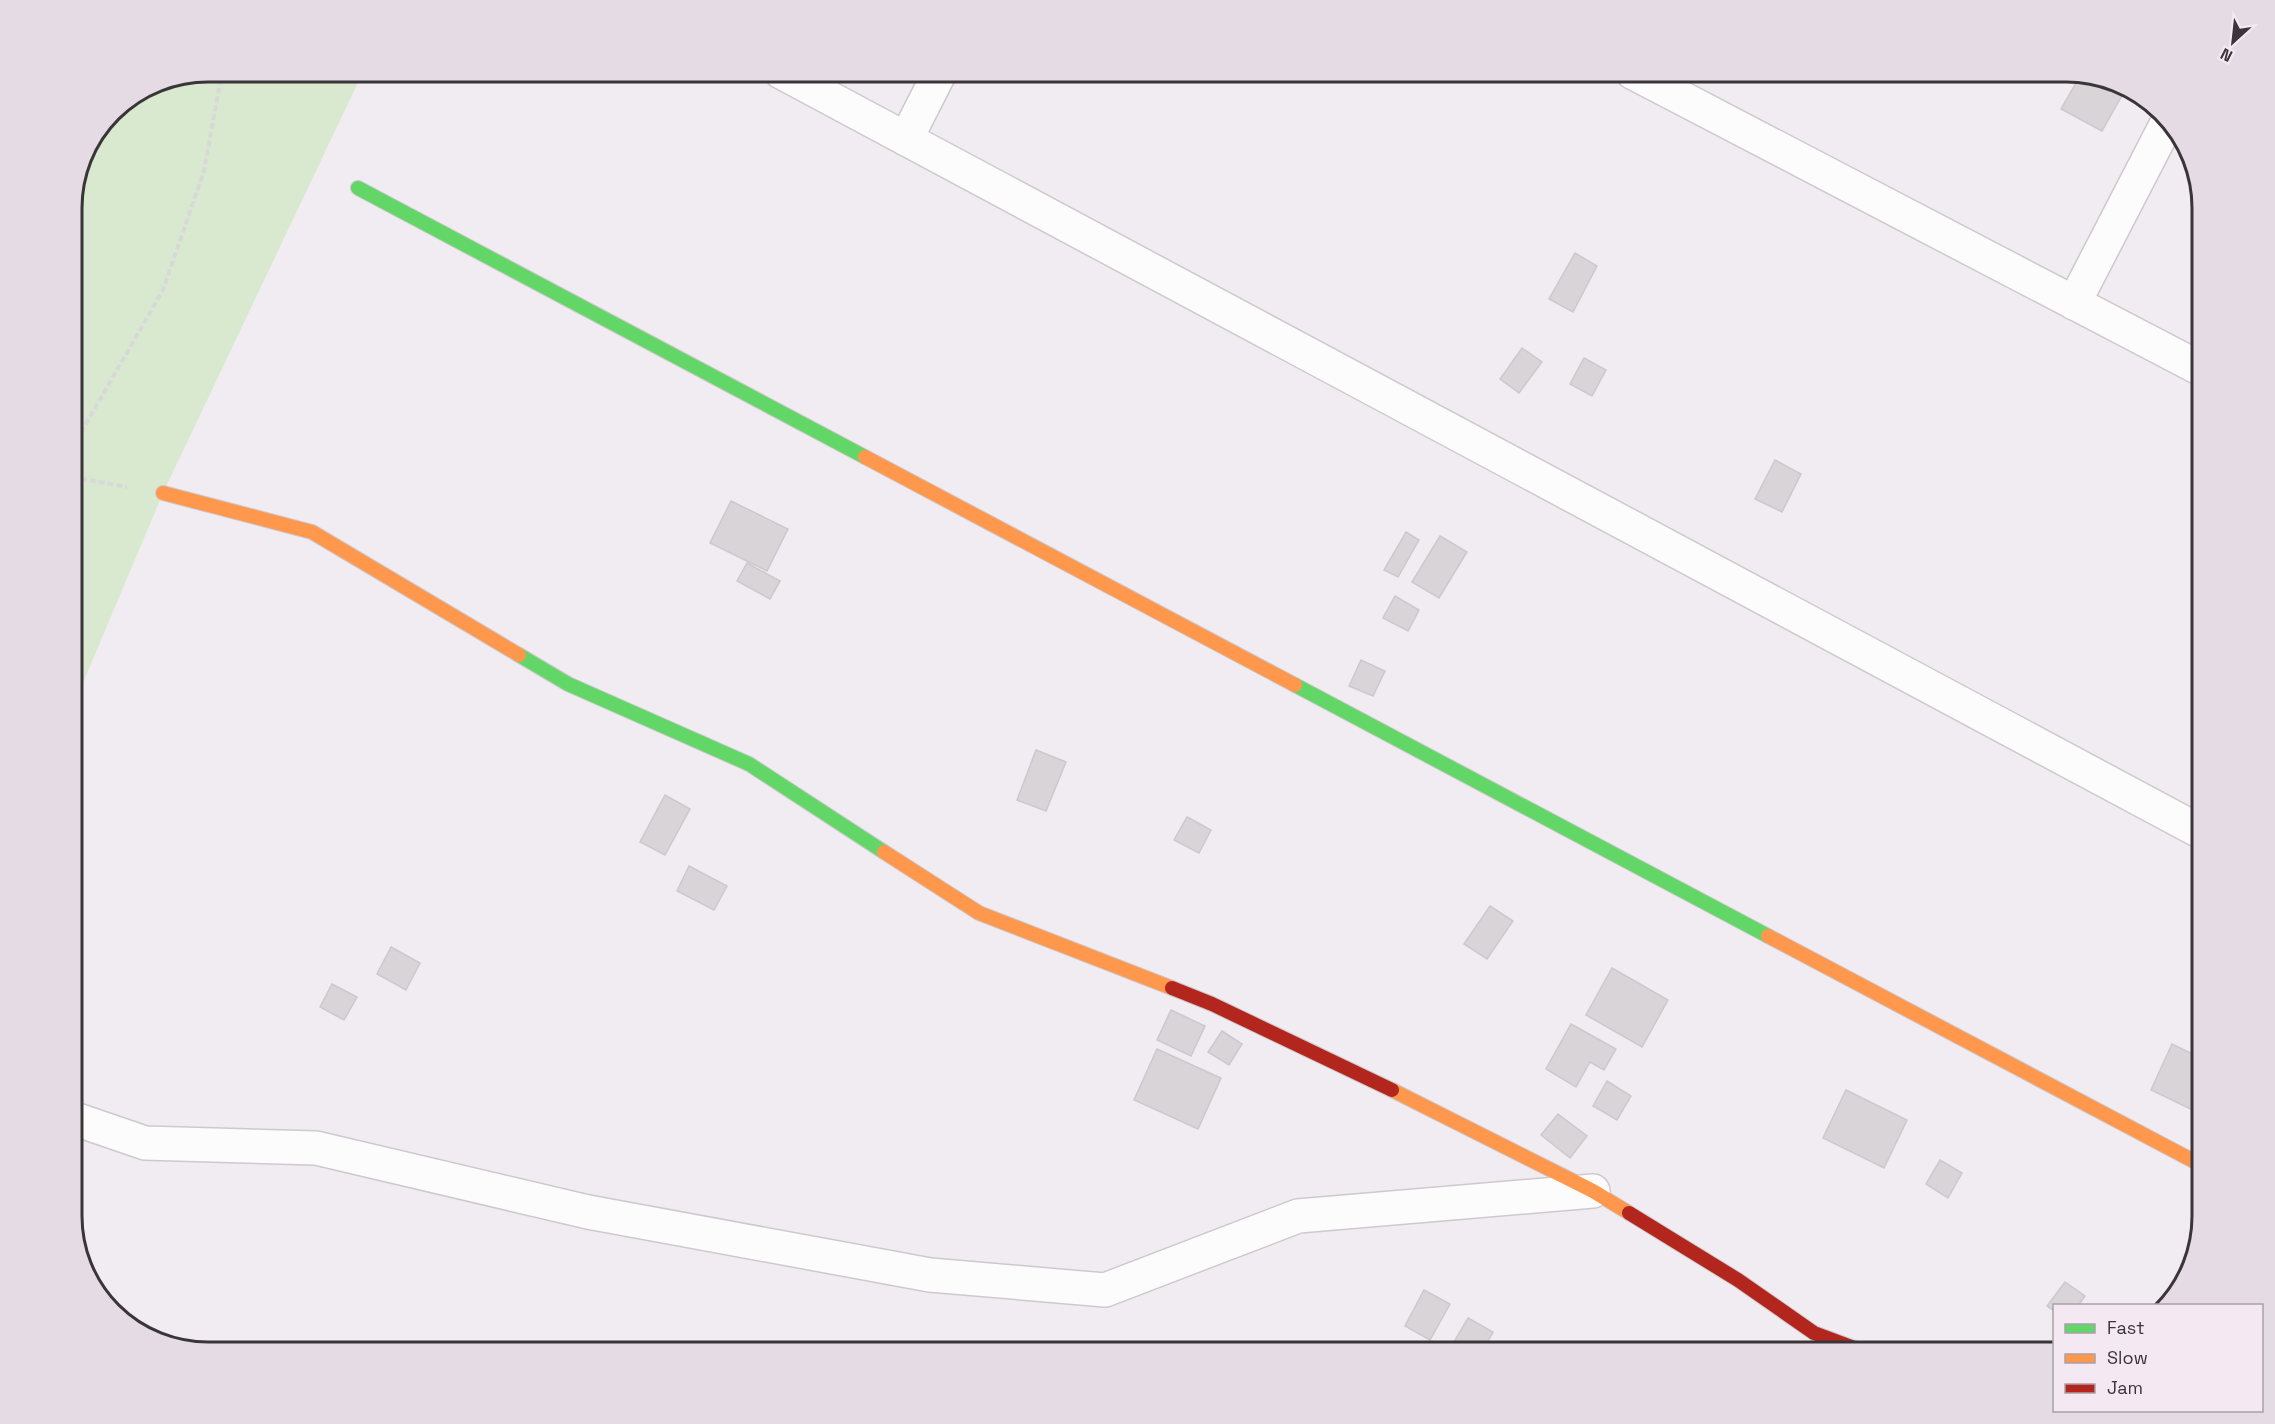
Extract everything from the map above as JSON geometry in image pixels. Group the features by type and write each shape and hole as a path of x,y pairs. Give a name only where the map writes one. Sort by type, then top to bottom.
{"street":[{"path":"1652,82 2192,364"},
{"path":"801,83 2192,827"},
{"path":"906,139 935,83"},
{"path":"2074,303 2164,129"},
{"path":"358,188 2192,1160"},
{"path":"163,493 312,532 568,684 749,764 979,913 1212,1004 1339,1063 1593,1191 1738,1280 1814,1333 1838,1342"},
{"path":"83,1122 145,1143 315,1148 588,1212 930,1275 1105,1290 1298,1216 1593,1191"}],"path":[{"path":"83,429 163,290 204,171 220,83"},
{"path":"83,479 163,493"}],"green space":[{"path":"200,83 358,83 163,493 83,683 83,200 89,168 99,145 119,119 138,104 160,92 184,85"}],"building":[{"path":"2076,83 2099,87 2122,95 2102,131 2061,109"},
{"path":"1575,253 1597,266 1573,312 1549,299"},
{"path":"1522,348 1542,362 1519,393 1500,379"},
{"path":"1584,358 1606,370 1592,396 1570,384"},
{"path":"1775,460 1801,474 1782,512 1755,499"},
{"path":"731,501 788,529 767,571 710,543"},
{"path":"1406,532 1419,540 1398,577 1384,570"},
{"path":"1440,536 1467,552 1439,598 1412,582"},
{"path":"747,563 780,581 770,599 737,581"},
{"path":"1395,596 1419,610 1408,631 1383,618"},
{"path":"1361,660 1385,671 1373,696 1349,686"},
{"path":"1036,750 1066,762 1046,811 1017,800"},
{"path":"665,795 690,809 665,855 640,842"},
{"path":"1187,817 1211,830 1199,853 1174,840"},
{"path":"689,866 727,886 714,910 677,891"},
{"path":"1490,906 1513,921 1487,959 1464,944"},
{"path":"391,947 420,963 406,990 377,974"},
{"path":"1612,968 1668,1000 1642,1047 1586,1015"},
{"path":"332,984 357,997 344,1020 320,1007"},
{"path":"1171,1010 1205,1026 1191,1056 1157,1040"},
{"path":"1571,1024 1616,1049 1604,1070 1590,1062 1576,1087 1546,1069"},
{"path":"1222,1031 1242,1044 1229,1065 1208,1052"},
{"path":"2172,1044 2192,1054 2192,1110 2151,1090"},
{"path":"1157,1049 1221,1078 1198,1129 1134,1100"},
{"path":"1607,1081 1631,1096 1617,1120 1593,1106"},
{"path":"1846,1090 1907,1120 1884,1168 1823,1138"},
{"path":"1558,1114 1587,1136 1570,1158 1541,1135"},
{"path":"1940,1160 1962,1173 1948,1198 1926,1184"},
{"path":"2065,1282 2085,1296 2079,1304 2053,1304 2053,1310 2047,1306"},
{"path":"1424,1290 1450,1304 1430,1340 1405,1326"},
{"path":"1468,1318 1493,1332 1488,1342 1454,1342"}],"traffic: fast":[{"path":"358,188 865,457"},
{"path":"519,655 568,684 749,764 884,852"},
{"path":"1295,685 1768,936"}],"traffic: slow":[{"path":"865,457 1295,685"},
{"path":"163,493 312,532 519,655"},
{"path":"884,852 979,913 1172,988"},
{"path":"1768,936 2192,1160"},
{"path":"1392,1090 1593,1191 1629,1213"}],"traffic: jam":[{"path":"1172,988 1212,1004 1392,1090"},
{"path":"1629,1213 1738,1280 1814,1333 1838,1342"}]}
